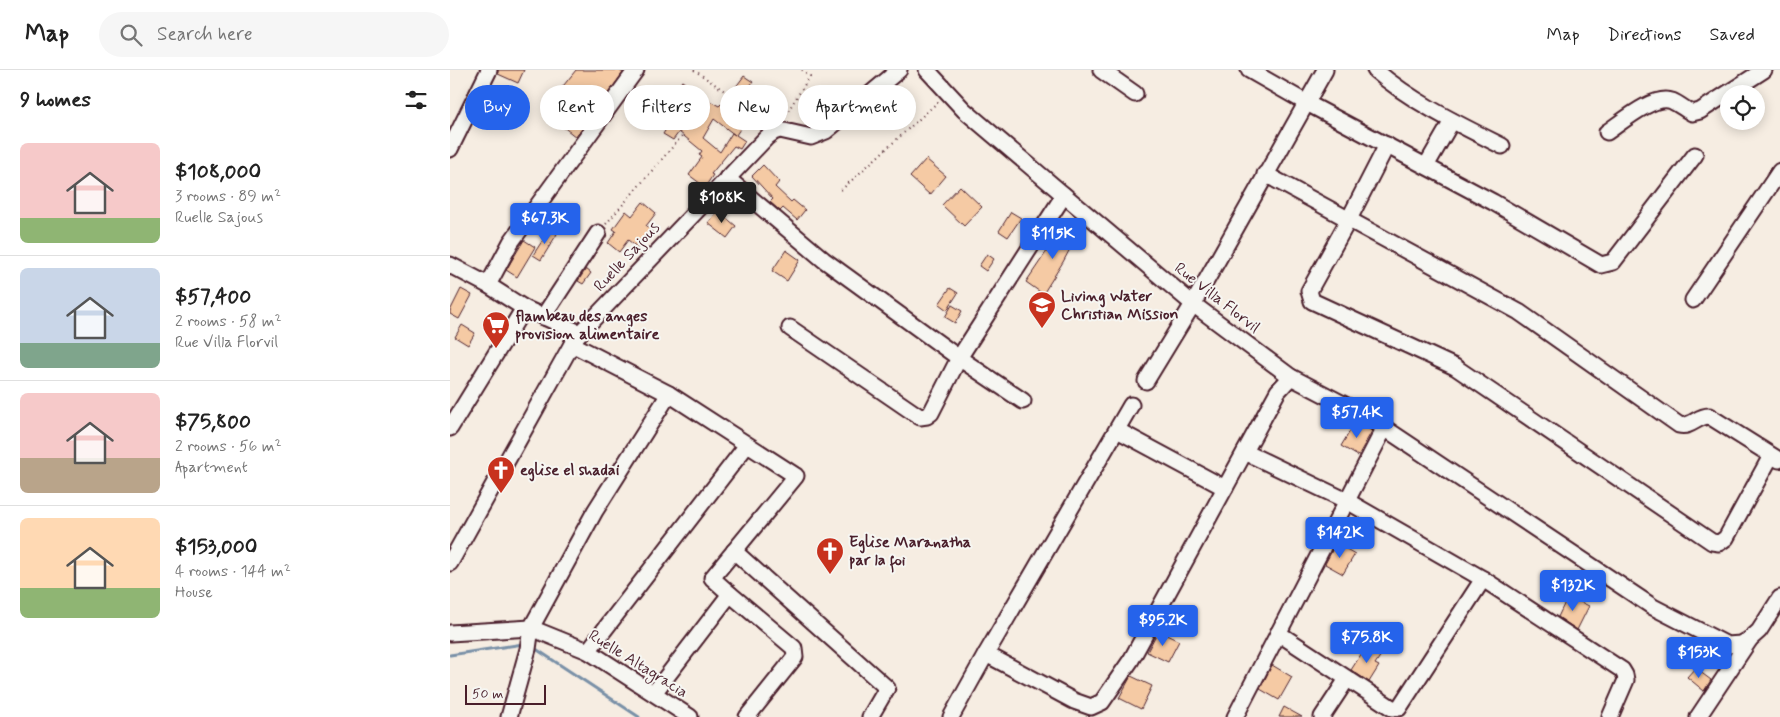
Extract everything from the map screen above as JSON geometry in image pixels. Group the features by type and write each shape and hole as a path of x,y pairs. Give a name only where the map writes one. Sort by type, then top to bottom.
{"street":[{"path":"450,149 489,70"},
{"path":"488,285 512,242 636,70"},
{"path":"774,132 780,130 811,136 826,131 899,70"},
{"name":"Rue Villa Florvil","path":"927,70 964,110 1193,304 1291,376 1368,417 1653,607 1727,645 1741,644 1750,639"},
{"path":"1101,70 1135,94"},
{"path":"1250,70 1305,102 1493,202 1596,263 1606,265 1613,262 1695,155"},
{"path":"1146,381 1193,304 1324,70"},
{"path":"1375,70 1394,87 1452,121 1502,146"},
{"path":"1607,132 1644,107 1655,102 1672,101 1692,113 1700,111 1764,70"},
{"path":"1426,166 1452,121"},
{"name":"Ruelle Sajous","path":"450,564 576,339 727,178 774,132"},
{"path":"1265,174 1349,219 1519,312 1679,425 1688,426 1702,417 1709,416 1776,458 1726,538 1719,543 1712,542 1455,367 1312,301 1309,291 1349,219 1387,145"},
{"path":"1693,300 1780,171"},
{"path":"727,178 824,260 959,358 1022,401"},
{"path":"790,328 920,417 931,413 959,358 1064,195"},
{"path":"543,317 598,233"},
{"path":"450,265 543,317 576,339 669,394 796,476 712,578 794,648 795,657 747,717"},
{"path":"450,428 524,308"},
{"path":"986,654 1074,701 1091,707 1102,702 1130,660 1278,391 1291,376"},
{"path":"508,717 529,639 595,511 669,394"},
{"path":"951,717 1132,405"},
{"path":"1235,717 1384,429"},
{"path":"1117,430 1225,488"},
{"path":"588,651 747,445"},
{"path":"1245,452 1347,501 1483,579 1624,672 1626,680 1610,717"},
{"path":"734,551 887,688 870,717"},
{"path":"1278,633 1392,708 1399,708 1483,579"},
{"path":"654,693 730,594"},
{"path":"1698,717 1780,598"},
{"name":"Ruelle Altagracia","path":"450,633 529,639 588,651 690,717"},
{"path":"1322,717 1348,678"}],"path":[{"path":"694,70 720,88"},
{"path":"774,132 810,76 802,70"},
{"path":"840,190 948,93"},
{"path":"598,233 682,136"}],"building":[{"path":"498,70 524,70 518,83 498,74"},
{"path":"576,70 619,70 623,73 614,85 564,85"},
{"path":"744,76 753,82 751,85 737,85"},
{"path":"682,81 687,85 679,85"},
{"path":"710,101 719,106 720,124 714,119 710,126"},
{"path":"567,130 581,130 576,137"},
{"path":"666,130 708,130 703,138 720,152 732,133 735,135 728,130 739,130 736,135 745,141 740,149 734,146 711,174 713,175 705,187 689,175 702,157 699,155 702,151 679,132 673,140 663,134"},
{"path":"926,159 946,176 930,195 910,177"},
{"path":"763,165 779,182 775,187 791,202 793,200 805,210 797,220 783,208 780,211 770,202 773,199 752,176"},
{"path":"960,186 982,207 964,226 942,205"},
{"path":"643,202 656,213 646,226 652,231 638,248 628,240 619,252 608,243 616,231 613,229 626,211 632,216"},
{"path":"718,211 736,226 727,238 708,223"},
{"path":"1011,212 1021,218 1008,237 999,231"},
{"path":"1065,223 1079,232 1043,294 1026,282 1047,251 1049,252"},
{"path":"550,229 557,234 541,260 533,255"},
{"path":"524,240 535,247 517,277 506,270"},
{"path":"786,250 800,260 787,281 772,271"},
{"path":"987,254 994,259 986,271 979,266"},
{"path":"586,269 591,273 583,284 578,281"},
{"path":"950,288 958,293 947,310 939,304"},
{"path":"461,289 472,295 459,319 450,314 450,311"},
{"path":"952,305 962,311 955,323 945,317"},
{"path":"462,325 475,333 468,345 455,337"},
{"path":"1356,421 1372,431 1358,456 1341,446"},
{"path":"1336,543 1355,554 1343,574 1325,564"},
{"path":"1568,596 1589,606 1577,630 1558,617"},
{"path":"1158,631 1179,641 1168,662 1147,652"},
{"path":"1367,645 1381,655 1375,664 1379,666 1369,682 1351,670"},
{"path":"1272,665 1292,677 1279,700 1260,689"},
{"path":"1695,668 1711,680 1704,691 1687,677"},
{"path":"1131,676 1152,686 1141,709 1119,698"},
{"path":"1284,707 1302,717 1279,717"}],"waterway":[{"path":"450,655 523,644"},
{"path":"533,647 639,717"}],"place":[{"name":"Living Water Christian Mission","path":"1042,329"},
{"name":"flambeau des anges provision alimentaire","path":"496,349"},
{"name":"eglise el shadai","path":"501,494"},
{"name":"Eglise Maranatha par la foi","path":"830,575"}]}
